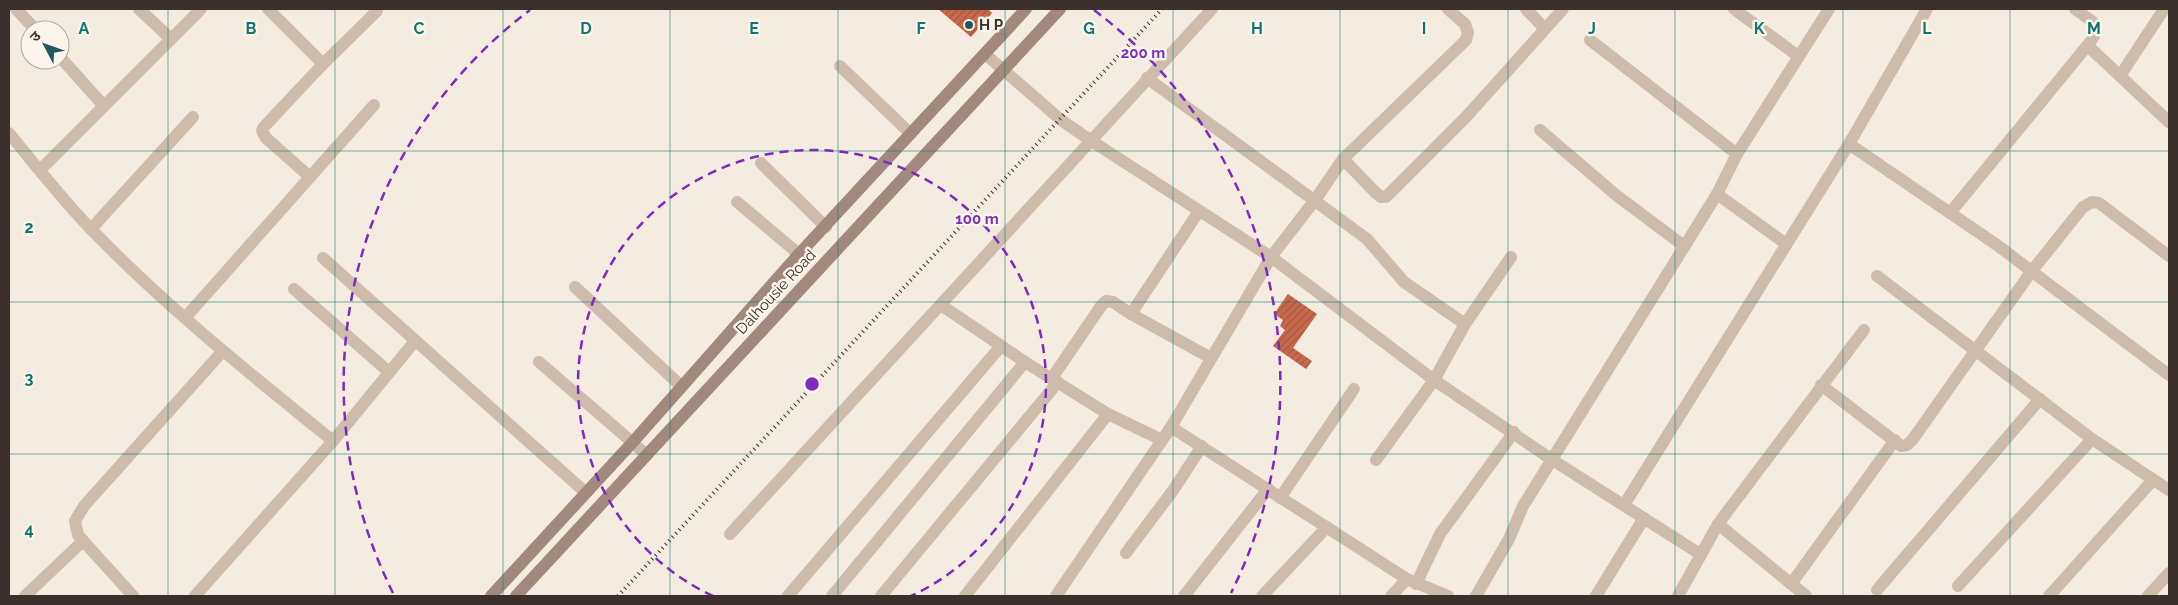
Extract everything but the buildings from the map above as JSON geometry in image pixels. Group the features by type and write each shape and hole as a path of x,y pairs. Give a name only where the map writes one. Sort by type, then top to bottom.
{"street":[{"path":"16,9 26,20"},
{"path":"140,9 171,39"},
{"path":"40,170 201,9"},
{"path":"268,9 323,64"},
{"name":"Dalhousie Road","path":"491,596 632,443 799,254 1026,9"},
{"name":"Dalhousie Road","path":"516,596 1060,9"},
{"path":"730,534 1212,9"},
{"path":"1056,596 1171,426 1271,257 1315,200 1342,159 1466,40 1468,33 1465,24 1448,9"},
{"path":"1526,9 1545,29"},
{"path":"1342,159 1376,193 1386,197 1466,117 1563,9"},
{"path":"1734,9 1798,56"},
{"path":"1476,596 1510,539 1523,506 1551,459 1717,194 1737,154 1829,9"},
{"path":"1624,505 1849,144 1927,9"},
{"path":"1950,213 2088,46 2096,32 2093,22 2075,9"},
{"path":"2120,76 2164,9"},
{"path":"310,177 266,138 262,131 323,64 377,10"},
{"path":"1590,40 1737,154"},
{"path":"2088,46 2169,122"},
{"path":"985,54 1061,120 1271,257 1434,380 1514,432 1551,459 1700,554"},
{"path":"840,66 911,134"},
{"path":"70,68 104,106"},
{"path":"1147,78 1368,239 1404,282 1465,324"},
{"path":"185,318 374,105"},
{"path":"91,229 193,117"},
{"path":"1540,130 1616,195 1684,246"},
{"path":"9,133 91,229 222,352 333,441"},
{"path":"1849,144 1997,245 2030,272 2169,375"},
{"path":"761,163 826,226"},
{"path":"1717,194 1786,244"},
{"path":"737,202 799,254"},
{"path":"1821,385 1902,446 1907,446 2030,272 2083,207 2092,202 2099,203 2169,256"},
{"path":"1131,314 1199,211"},
{"path":"1376,460 1434,380 1465,324 1511,257"},
{"path":"323,258 586,492"},
{"path":"1876,276 2092,439 2169,490"},
{"path":"575,287 681,386"},
{"path":"294,289 389,372"},
{"path":"881,596 1055,380 1106,301 1113,302 1211,358"},
{"path":"941,306 1108,414 1162,440"},
{"path":"1678,596 1718,524 1864,330"},
{"path":"195,596 333,441 415,341"},
{"path":"788,596 1001,346"},
{"path":"133,596 83,541 75,528 75,521 84,506 222,352"},
{"path":"539,362 647,455"},
{"path":"832,596 1025,362"},
{"path":"1280,498 1354,389"},
{"path":"1876,590 2040,399"},
{"path":"965,596 1108,414"},
{"path":"1171,426 1280,498 1412,581 1448,596"},
{"path":"1392,596 1412,581 1440,534 1514,432"},
{"path":"1958,586 2092,439"},
{"path":"1791,584 1894,440"},
{"path":"1126,553 1174,489 1202,446"},
{"path":"2049,596 2152,480"},
{"path":"1184,596 1268,489"},
{"path":"1596,596 1644,518"},
{"path":"1718,524 1806,596"},
{"path":"1262,596 1327,527"},
{"path":"25,596 83,541"},
{"path":"2148,596 2169,573"}],"railway":[{"path":"618,596 1162,9"}],"place":[{"name":"H P","path":"969,25"}]}
